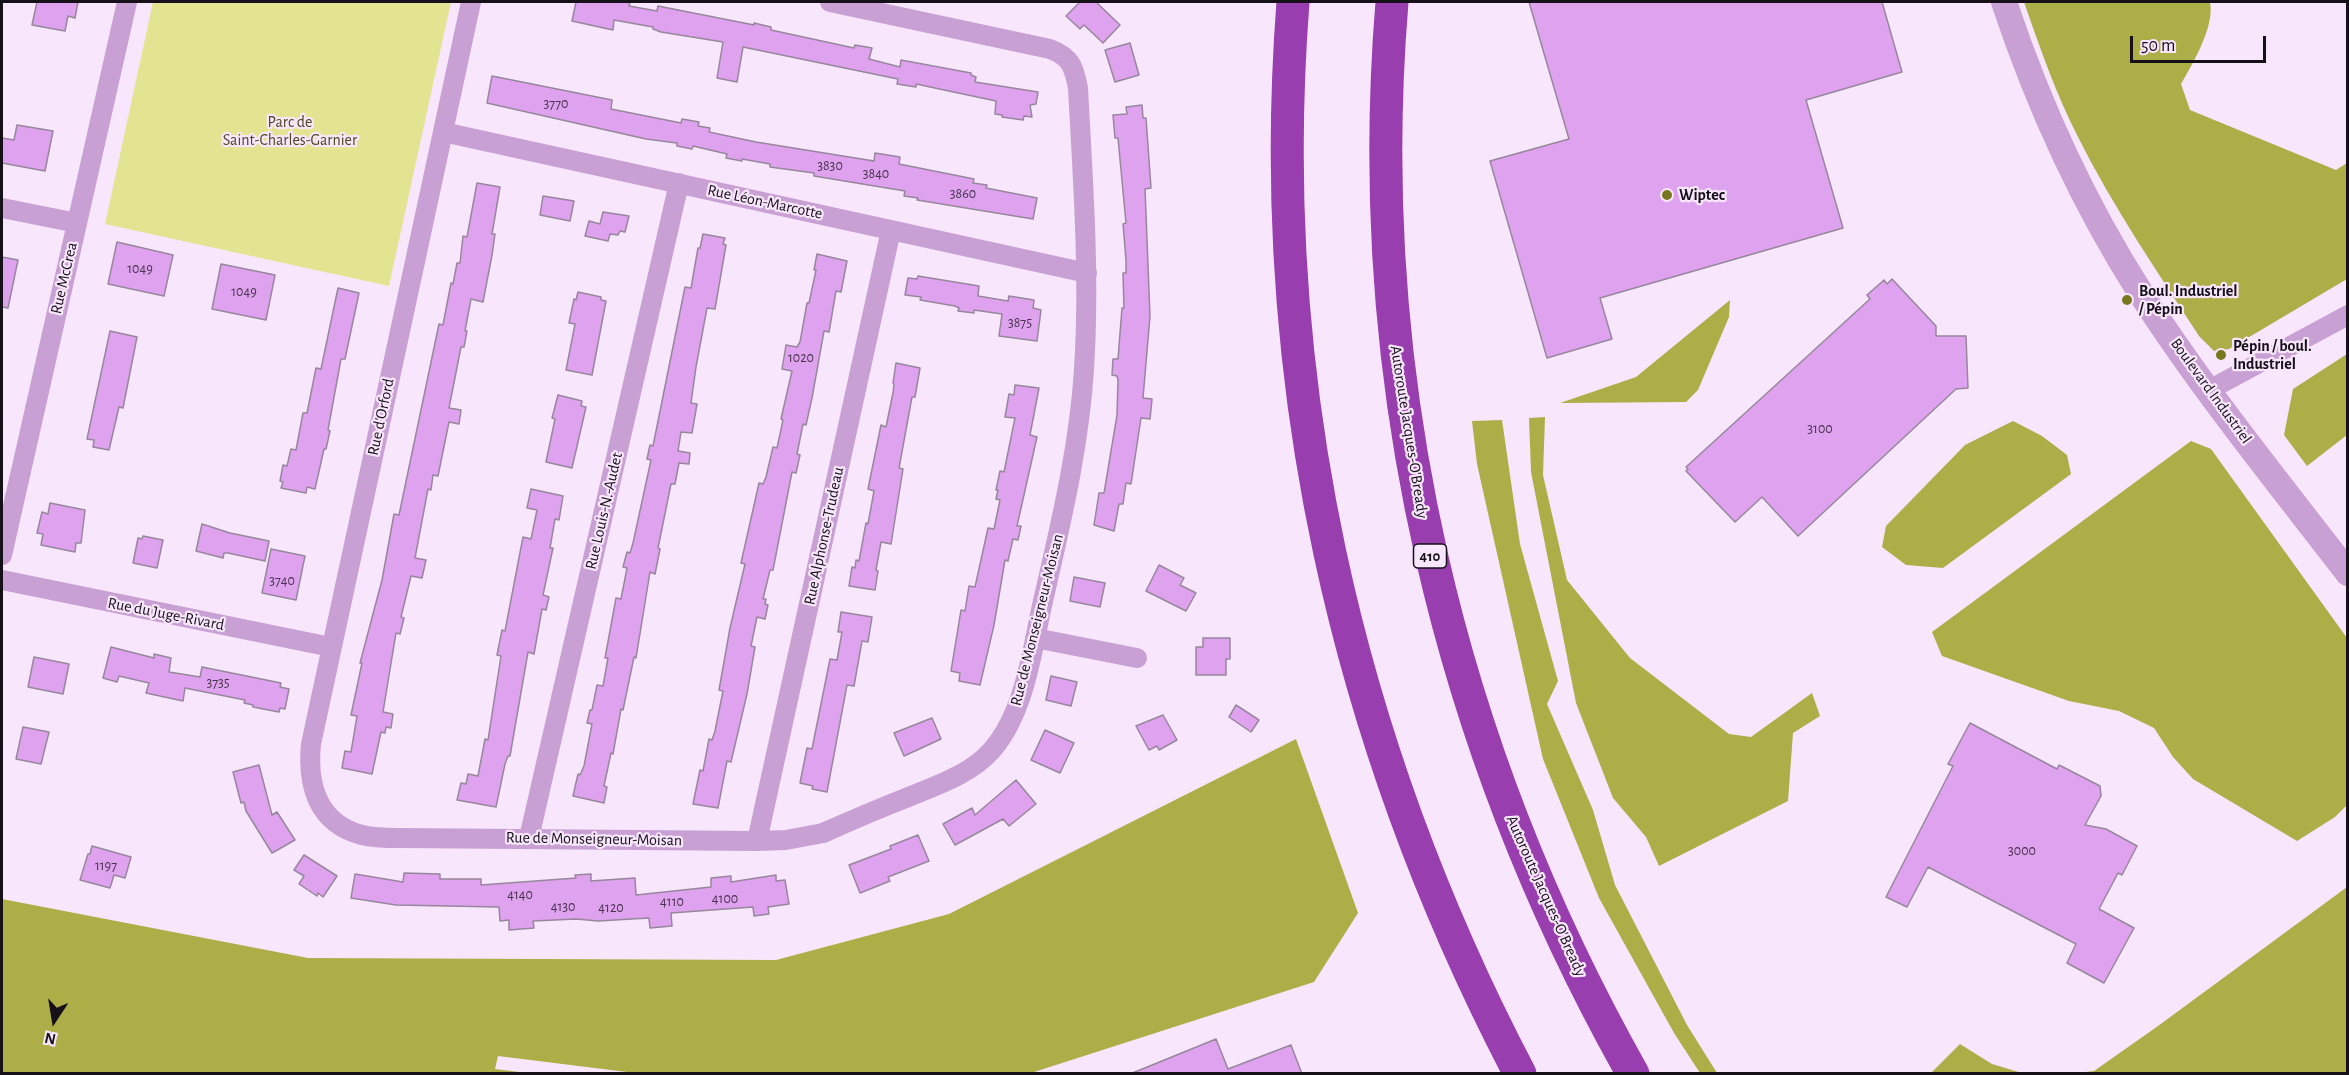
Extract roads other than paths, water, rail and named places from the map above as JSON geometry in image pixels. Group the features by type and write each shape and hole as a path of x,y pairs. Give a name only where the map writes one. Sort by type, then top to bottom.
{"highway":[{"path":"1293,2 1287,120 1288,244 1297,357 1313,472 1340,598 1376,725 1419,853 1466,965 1520,1074"},
{"name":"Autoroute Jacques-O'Bready","path":"1392,2 1386,136 1389,261 1401,387 1426,536 1462,675 1510,816 1574,962 1633,1074"},
{"path":"1466,965 1501,1074"}],"street":[{"name":"Rue McCrea","path":"2,555 126,2"},
{"name":"Rue d'Orford","path":"340,825 319,803 313,791 310,776 311,744 471,2"},
{"name":"Rue de Monseigneur-Moisan","path":"340,825 364,836 381,837 757,842 786,840 823,832 955,777 977,765 1002,738 1011,723 1035,638 1065,507 1084,371 1087,273 1078,88 1075,73 1068,59 1050,48 830,2"},
{"name":"Boulevard Industriel","path":"2004,2 2046,117 2088,202 2140,292 2209,390 2348,573"},
{"name":"Rue Léon-Marcotte","path":"442,132 1087,273"},
{"name":"Rue Louis-N.-Audet","path":"529,838 679,183"},
{"path":"2,208 77,222"},
{"name":"Rue Alphonse-Trudeau","path":"757,842 891,230"},
{"path":"2209,390 2348,315"},
{"name":"Rue du Juge-Rivard","path":"2,580 331,647"},
{"path":"1035,638 1137,658"}],"place":[{"name":"Wiptec","path":"1667,195"},
{"name":"Boul. Industriel / Pépin","path":"2127,300"},
{"name":"Pépin / boul. Industriel","path":"2221,355"}],"park label":[{"name":"Parc de Saint-Charles-Garnier","path":"290,131"}]}
